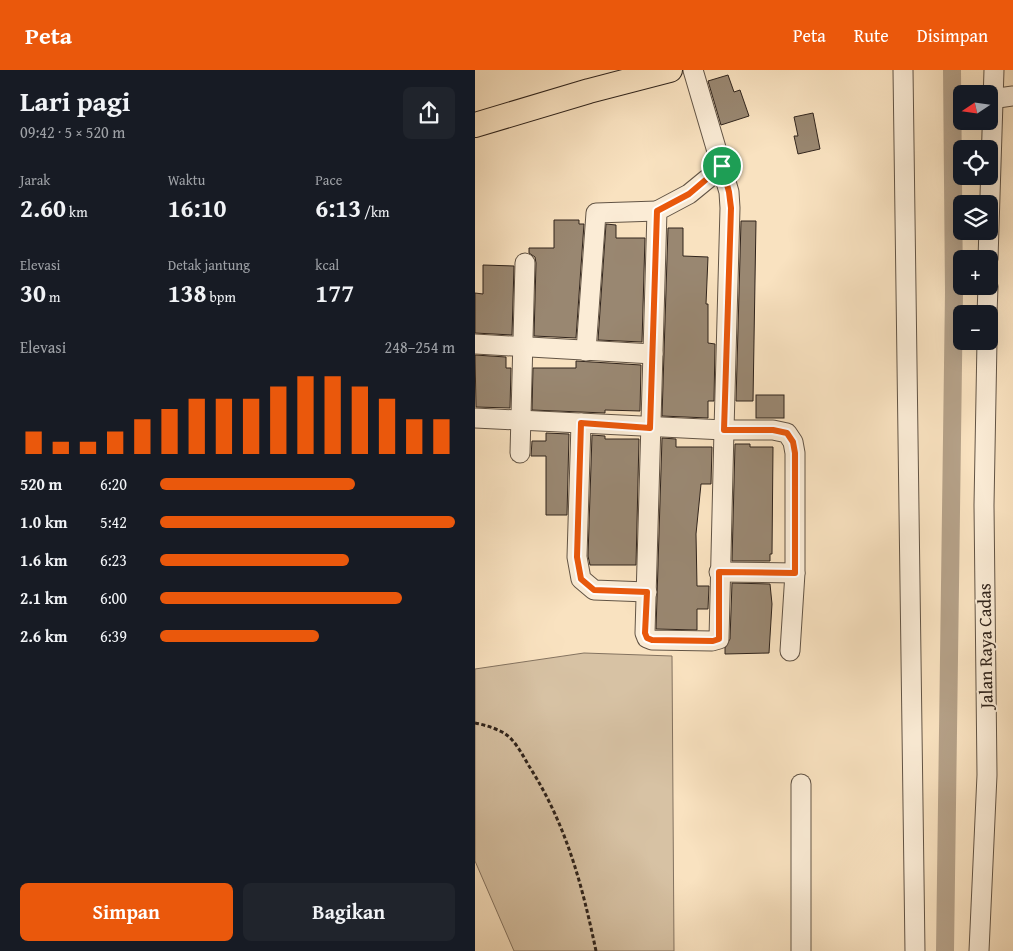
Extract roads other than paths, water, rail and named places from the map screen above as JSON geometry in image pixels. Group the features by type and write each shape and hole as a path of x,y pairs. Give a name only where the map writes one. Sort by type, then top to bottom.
{"main road":[{"path":"475,125 589,91 670,70"}],"street":[{"path":"657,211 645,633 649,640 716,641 720,637 719,572 731,208 722,166 693,70"},
{"path":"903,70 915,951"},
{"path":"992,85 994,70"},
{"path":"998,98 1013,96"},
{"path":"988,250 990,130"},
{"path":"586,351 596,213 657,211 689,194 722,166"},
{"path":"520,453 525,263"},
{"path":"475,344 523,345 586,351 653,354"},
{"name":"Jalan Raya Cadas","path":"979,951 987,775 984,505 987,350"},
{"path":"475,418 520,419 650,428 773,430 787,433 793,442 795,453 795,573 790,652"},
{"path":"581,423 577,557 581,579 594,590 647,592"},
{"path":"719,572 795,573"},
{"path":"801,784 801,951"}],"waterway":[{"path":"945,951 954,292 952,70"}]}
